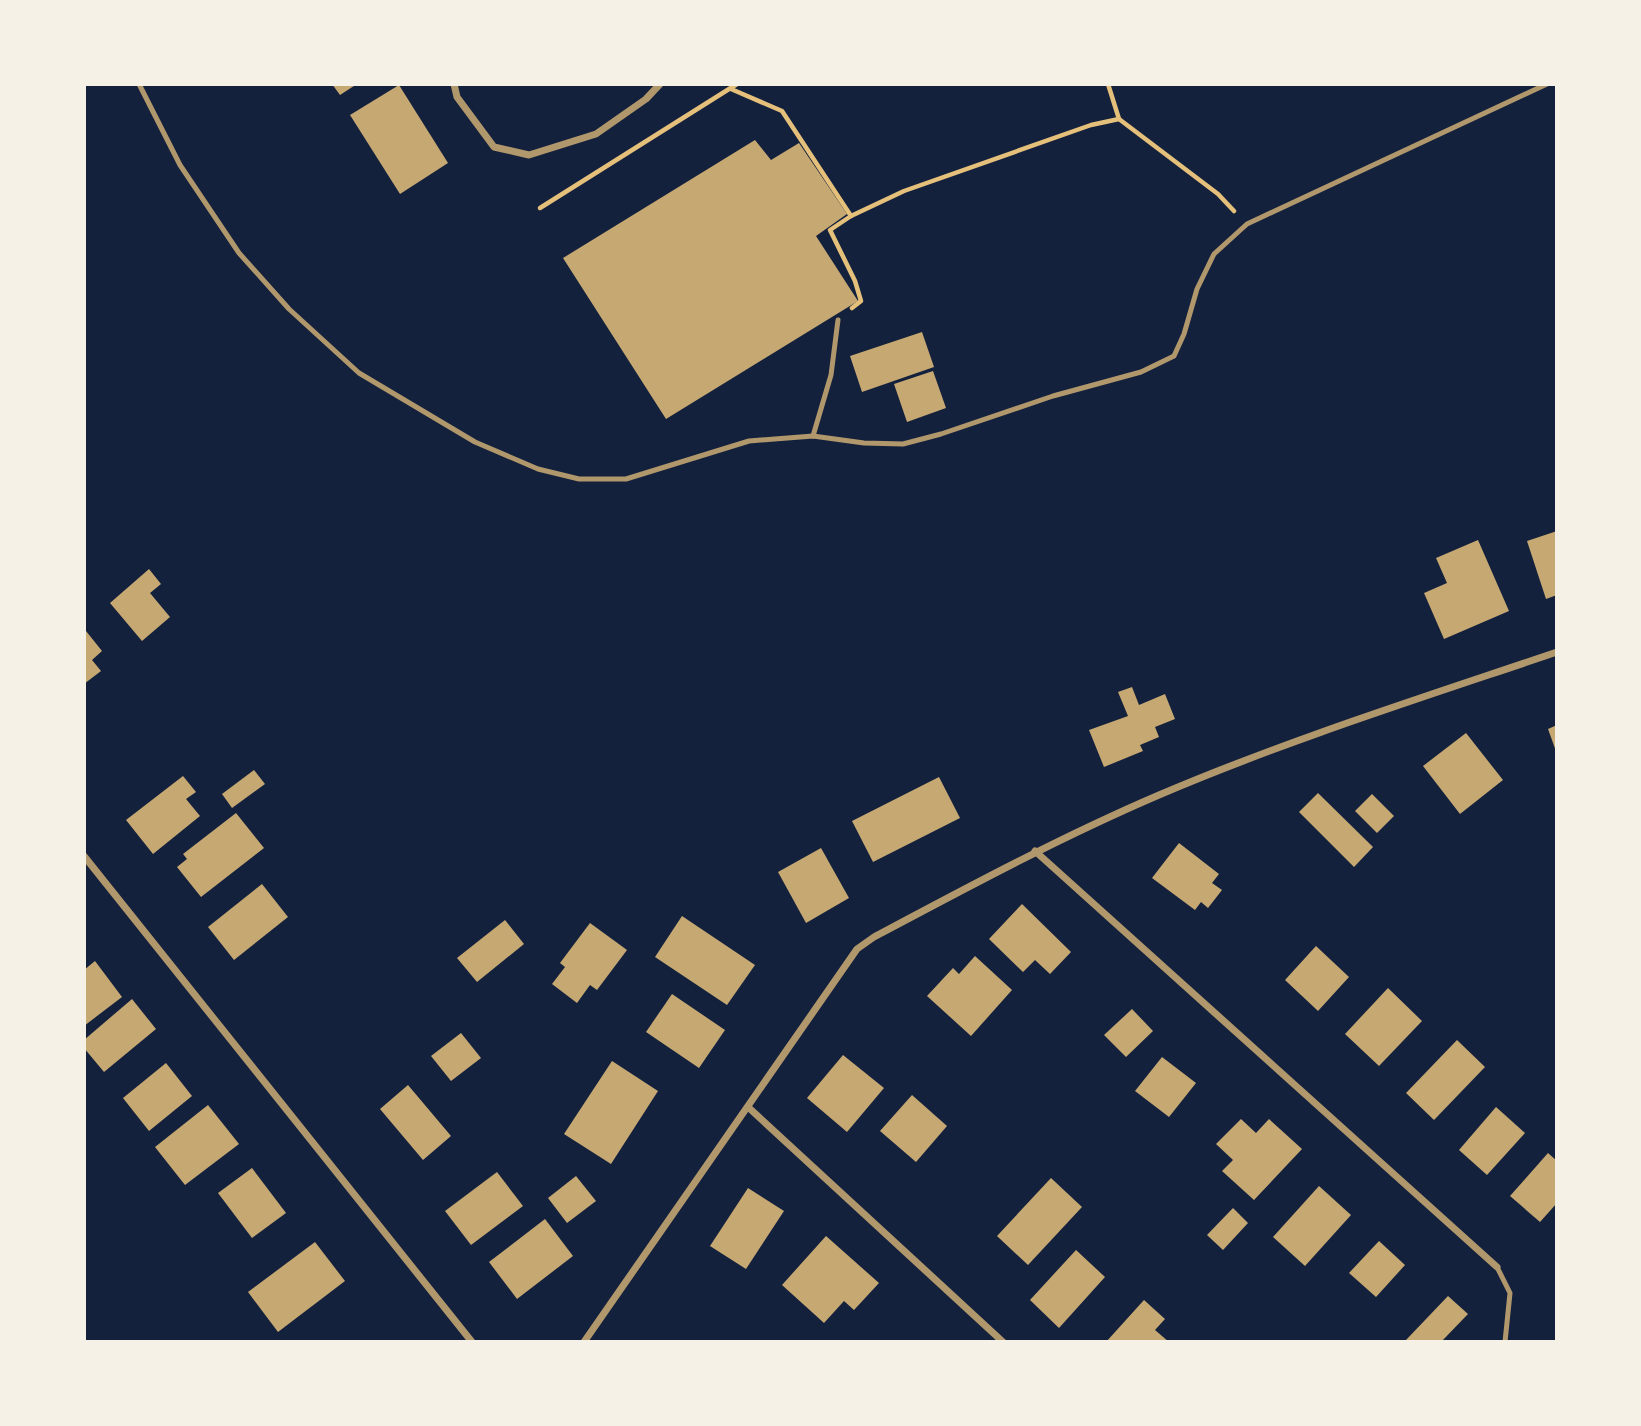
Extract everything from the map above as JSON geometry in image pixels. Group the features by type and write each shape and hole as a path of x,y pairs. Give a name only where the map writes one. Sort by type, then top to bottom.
{"street":[{"path":"454,84 457,97 494,147 529,155 597,134 646,99 660,84"},
{"path":"584,1342 857,949 887,930 1035,851 1160,795 1295,742 1557,652"},
{"path":"1035,851 1497,1267"},
{"path":"84,856 472,1342"},
{"path":"748,1107 1003,1342"}],"lane":[{"path":"139,84 180,165 239,253 289,309 359,373 475,442 538,469 579,479 626,479 749,441 813,436 864,443 903,444 942,434 1053,396 1141,372 1174,356 1184,334 1197,289 1214,254 1247,224 1547,84"},
{"path":"813,436 831,375 838,320"},
{"path":"1497,1267 1510,1293 1505,1342"}],"path":[{"path":"540,208 737,84"},
{"path":"1108,84 1119,119 1217,194 1247,224"},
{"path":"730,89 782,111 851,216"},
{"path":"838,320 861,302 855,281 830,230 851,216 916,187 1091,125 1119,119"}],"building":[{"path":"332,84 357,84 340,95"},
{"path":"399,85 448,163 400,194 350,115"},
{"path":"755,140 771,160 799,143 847,214 816,236 858,301 666,419 563,258"},
{"path":"922,332 934,367 862,392 850,356"},
{"path":"933,371 946,408 907,422 894,384"},
{"path":"1557,531 1557,595 1546,599 1527,541"},
{"path":"1478,540 1509,611 1444,639 1424,593 1447,583 1436,558"},
{"path":"149,569 161,584 150,593 170,617 142,641 110,603"},
{"path":"86,631 102,651 92,660 101,671 84,684 84,633"},
{"path":"1132,687 1139,705 1165,694 1175,719 1155,727 1159,737 1140,745 1143,751 1104,767 1089,730 1128,716 1118,692"},
{"path":"1557,725 1557,754 1548,729"},
{"path":"1466,733 1503,780 1460,814 1423,766"},
{"path":"254,770 265,784 232,808 222,794"},
{"path":"183,776 196,792 186,799 200,816 153,854 126,820"},
{"path":"939,777 960,818 873,862 852,821"},
{"path":"1318,793 1373,847 1354,867 1299,812"},
{"path":"1372,794 1394,816 1377,833 1355,811"},
{"path":"236,813 264,848 201,897 177,867 187,859 183,854"},
{"path":"1179,843 1219,874 1212,883 1222,890 1208,908 1201,902 1195,910 1152,878"},
{"path":"821,848 849,898 806,923 778,872"},
{"path":"262,884 288,917 234,960 208,927"},
{"path":"1022,904 1071,952 1050,974 1035,960 1023,972 989,939"},
{"path":"682,916 755,965 727,1005 655,957"},
{"path":"505,920 524,944 477,982 457,958"},
{"path":"590,923 627,950 597,990 590,985 577,1003 552,984 565,967 560,963"},
{"path":"1316,946 1349,977 1318,1011 1285,980"},
{"path":"975,956 1012,990 971,1036 927,996 953,968 959,974"},
{"path":"95,961 122,997 84,1026 84,970"},
{"path":"1388,988 1422,1021 1379,1066 1345,1034"},
{"path":"672,994 725,1030 699,1068 646,1032"},
{"path":"132,999 156,1029 104,1072 84,1048 84,1040"},
{"path":"1132,1009 1153,1031 1126,1057 1104,1035"},
{"path":"461,1033 481,1058 451,1081 431,1056"},
{"path":"1457,1040 1485,1067 1434,1120 1406,1093"},
{"path":"843,1055 884,1088 847,1132 807,1098"},
{"path":"1162,1057 1196,1083 1169,1117 1135,1091"},
{"path":"612,1061 658,1091 611,1164 564,1134"},
{"path":"166,1063 192,1096 149,1131 123,1098"},
{"path":"408,1085 451,1136 423,1160 380,1109"},
{"path":"912,1095 947,1126 916,1162 880,1131"},
{"path":"208,1105 239,1144 185,1185 155,1147"},
{"path":"1496,1107 1525,1133 1487,1175 1459,1150"},
{"path":"1241,1119 1256,1133 1269,1119 1302,1149 1254,1200 1222,1171 1233,1160 1216,1144"},
{"path":"1548,1153 1557,1161 1557,1203 1540,1222 1510,1196"},
{"path":"252,1168 286,1213 252,1238 218,1193"},
{"path":"497,1172 523,1206 471,1245 445,1211"},
{"path":"576,1176 596,1201 567,1223 548,1198"},
{"path":"1051,1178 1082,1207 1028,1265 997,1236"},
{"path":"1319,1186 1351,1215 1305,1266 1273,1237"},
{"path":"748,1188 784,1211 746,1269 710,1246"},
{"path":"1233,1208 1248,1223 1223,1250 1207,1235"},
{"path":"545,1219 573,1256 517,1299 489,1262"},
{"path":"826,1236 879,1283 854,1310 844,1301 824,1323 782,1285"},
{"path":"1379,1241 1405,1265 1376,1297 1349,1273"},
{"path":"315,1242 345,1281 278,1332 248,1292"},
{"path":"1076,1250 1105,1277 1059,1328 1030,1300"},
{"path":"1448,1296 1468,1314 1441,1342 1408,1342 1406,1340"},
{"path":"1144,1300 1165,1319 1155,1330 1169,1342 1106,1342"}]}
